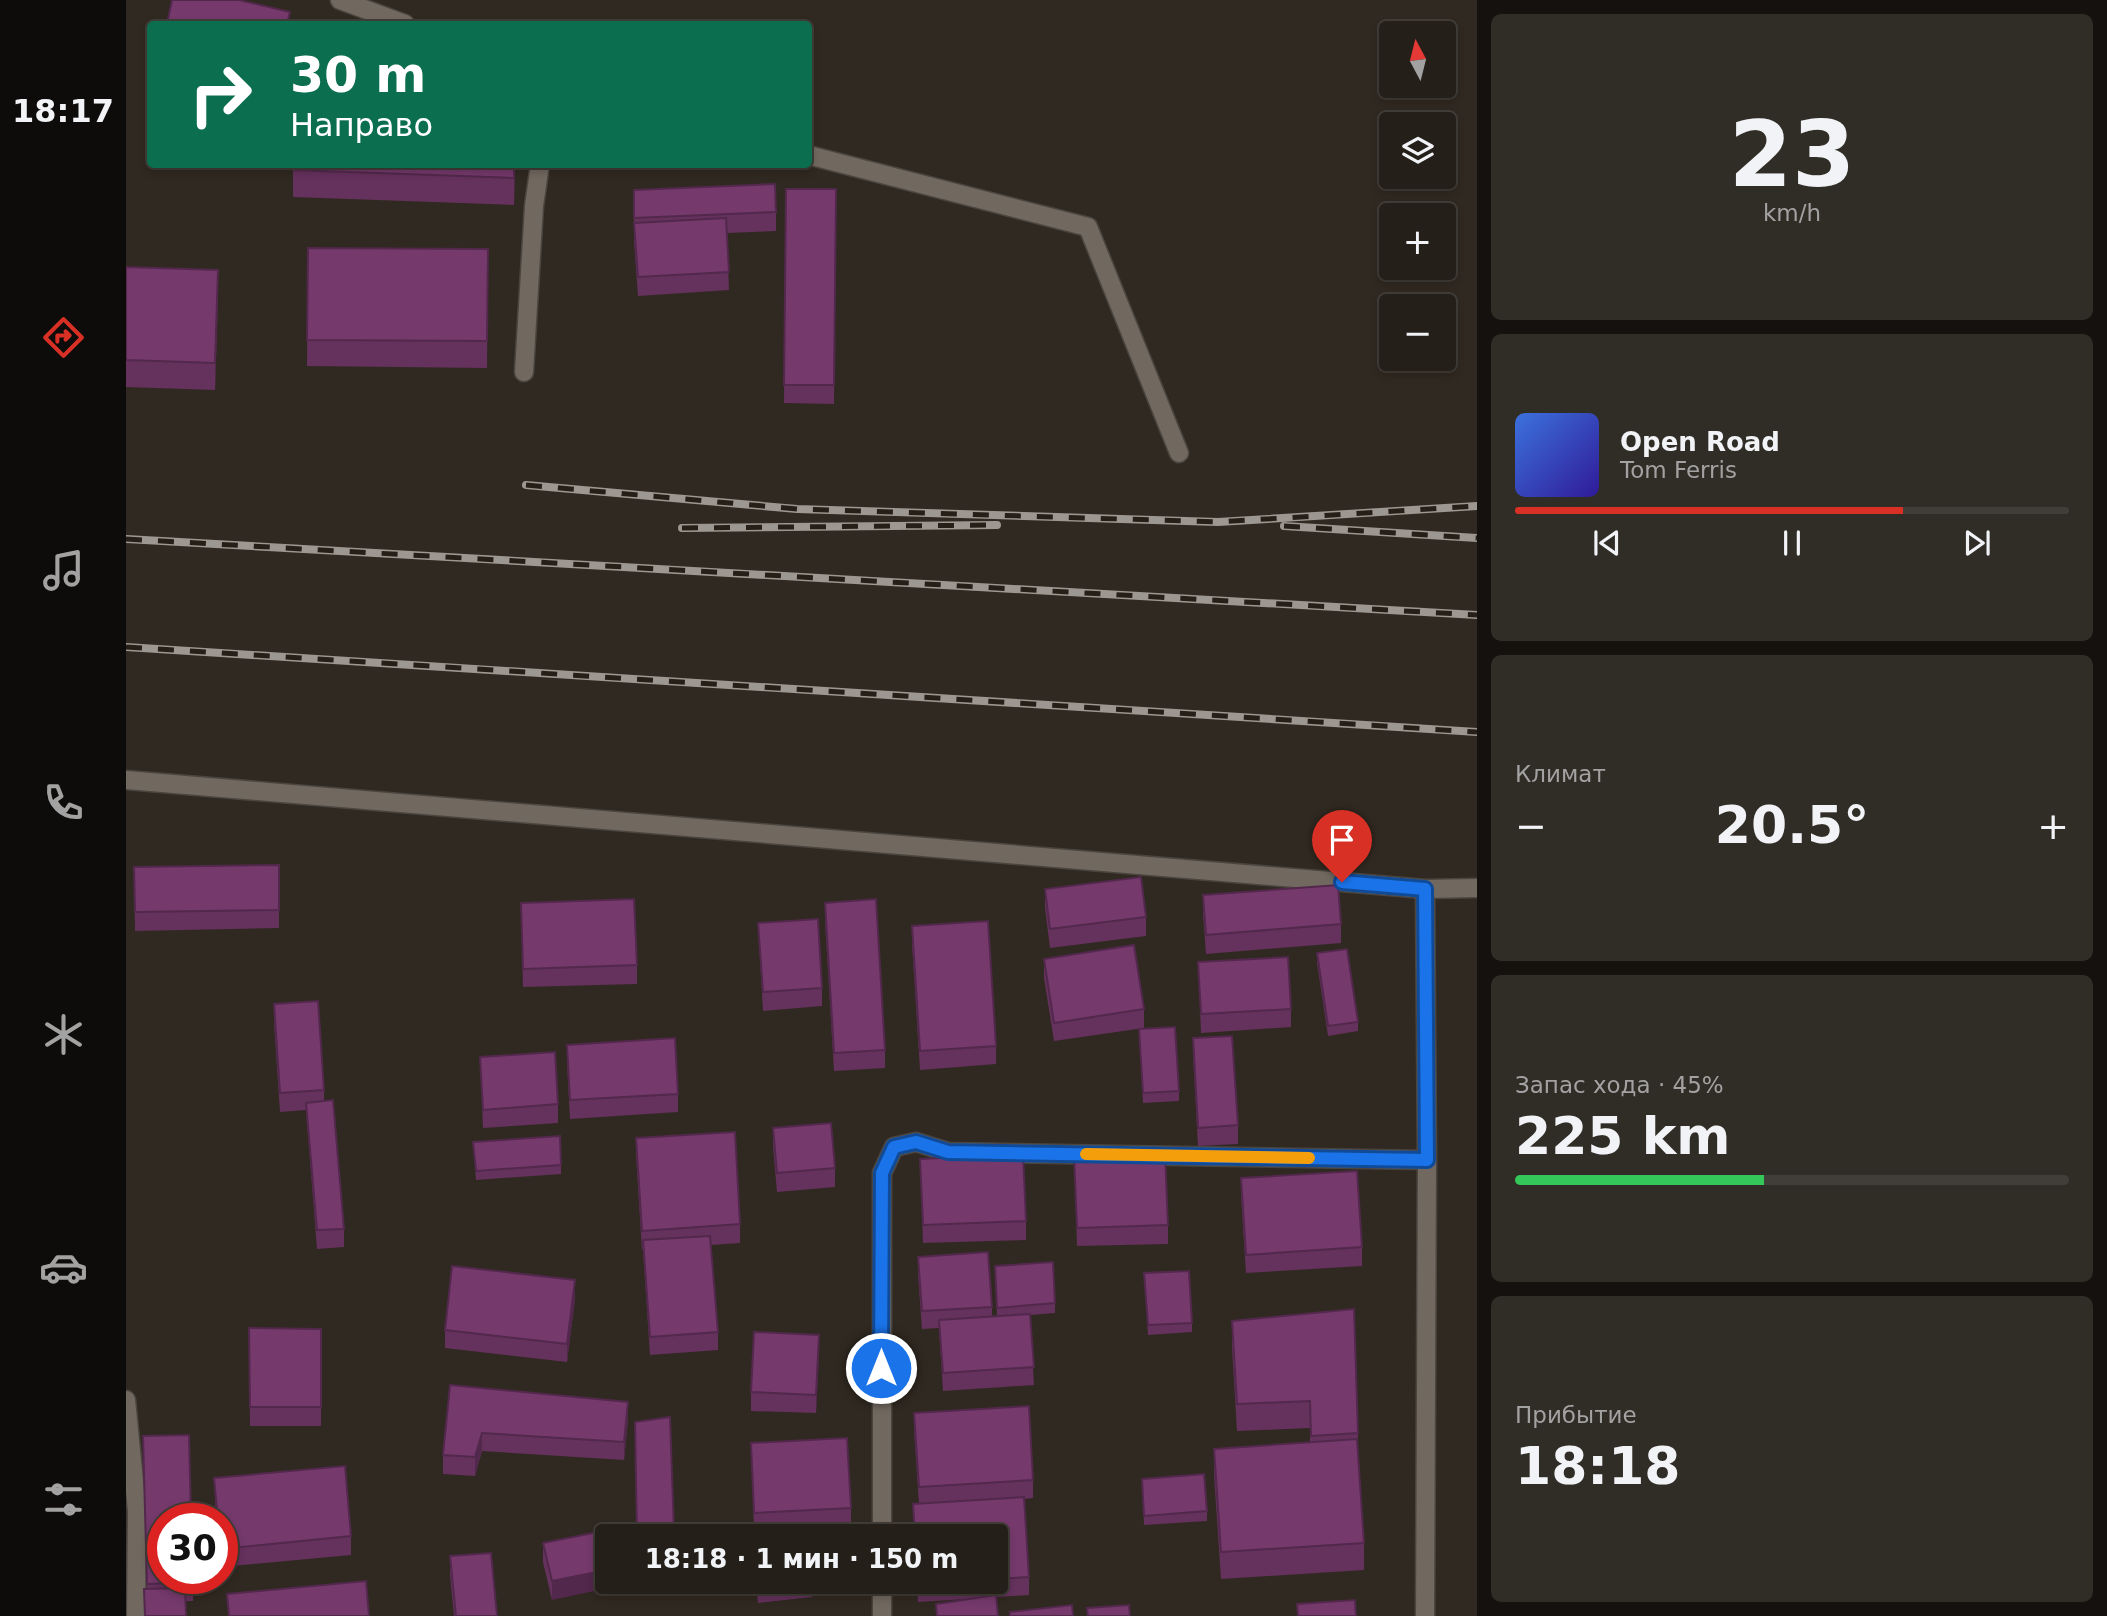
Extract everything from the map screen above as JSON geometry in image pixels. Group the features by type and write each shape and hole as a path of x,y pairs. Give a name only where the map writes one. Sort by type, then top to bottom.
{"street":[{"path":"340,0 397,21"},
{"path":"812,156 1088,227 1179,453"},
{"path":"524,372 534,206 539,168"},
{"path":"126,779 1425,889 1477,888"},
{"path":"1425,889 1425,1616"},
{"path":"882,1524 882,1173 894,1147 916,1142 948,1152 1427,1160"},
{"path":"126,1400 137,1511 136,1616"},
{"path":"882,1594 882,1616"}],"building":[{"path":"172,0 239,0 290,12 288,21 168,21"},
{"path":"514,168 514,178 293,170"},
{"path":"775,184 776,212 634,218 634,190"},
{"path":"786,189 836,189 834,385 784,385"},
{"path":"726,218 729,272 638,277 634,223"},
{"path":"308,248 488,249 487,341 307,340"},
{"path":"126,267 218,270 215,363 126,360"},
{"path":"279,865 279,910 135,912 134,867"},
{"path":"1141,877 1146,917 1050,929 1045,889"},
{"path":"1338,885 1341,924 1206,935 1203,895"},
{"path":"634,899 637,965 523,969 521,903"},
{"path":"876,899 885,1050 834,1053 825,903"},
{"path":"818,919 822,988 763,992 758,923"},
{"path":"988,921 996,1046 920,1051 912,926"},
{"path":"1134,945 1144,1009 1054,1023 1044,959"},
{"path":"1347,949 1358,1022 1328,1026 1317,953"},
{"path":"1288,957 1291,1009 1201,1014 1198,962"},
{"path":"318,1001 324,1090 280,1093 274,1004"},
{"path":"1175,1027 1179,1091 1143,1093 1139,1029"},
{"path":"1232,1036 1238,1125 1198,1128 1193,1038"},
{"path":"675,1038 678,1094 570,1100 567,1045"},
{"path":"555,1052 558,1104 483,1110 480,1057"},
{"path":"333,1100 344,1229 317,1230 306,1103"},
{"path":"831,1123 835,1168 777,1173 773,1128"},
{"path":"735,1132 740,1224 642,1231 636,1138"},
{"path":"560,1136 561,1165 476,1171 473,1142"},
{"path":"1165,1153 1168,1225 1077,1228 1074,1156"},
{"path":"1023,1154 1026,1221 923,1225 920,1159"},
{"path":"1357,1171 1362,1247 1246,1255 1241,1178"},
{"path":"710,1236 718,1332 650,1337 643,1240"},
{"path":"988,1252 992,1307 922,1311 918,1257"},
{"path":"1053,1262 1055,1303 997,1308 995,1266"},
{"path":"452,1266 575,1280 567,1344 445,1330"},
{"path":"1189,1271 1192,1323 1148,1325 1144,1273"},
{"path":"1354,1309 1358,1433 1311,1436 1310,1401 1237,1404 1232,1321"},
{"path":"1030,1314 1034,1367 943,1373 939,1320"},
{"path":"249,1328 321,1329 321,1407 250,1407"},
{"path":"754,1332 819,1335 816,1395 751,1392"},
{"path":"450,1385 628,1402 624,1442 482,1433 475,1457 443,1455"},
{"path":"1029,1406 1033,1480 919,1487 914,1413"},
{"path":"670,1417 674,1524 637,1524 635,1422"},
{"path":"189,1435 191,1503 147,1503 147,1584 143,1436"},
{"path":"847,1438 851,1508 754,1513 751,1443"},
{"path":"1357,1439 1364,1543 1221,1552 1214,1449"},
{"path":"345,1466 351,1536 238,1547 238,1503 216,1503 214,1478"},
{"path":"1204,1474 1207,1511 1144,1516 1142,1479"},
{"path":"1024,1497 1029,1577 1008,1578 1008,1524 914,1524 913,1504"},
{"path":"595,1533 595,1572 552,1581 543,1543"},
{"path":"491,1553 497,1616 456,1616 450,1556"},
{"path":"366,1581 369,1616 229,1616 227,1594"},
{"path":"144,1589 147,1589 147,1594 185,1594 186,1616 145,1616"},
{"path":"996,1595 998,1616 937,1616 936,1604"},
{"path":"1355,1600 1356,1616 1298,1616 1297,1604"},
{"path":"1072,1605 1073,1616 1010,1616 1010,1612"},
{"path":"1129,1605 1130,1616 1088,1616 1087,1608"}],"railway":[{"path":"526,485 797,509 1218,522 1477,506"},
{"path":"682,528 997,525"},
{"path":"1284,526 1477,538"},
{"path":"126,539 1477,615"},
{"path":"126,647 1477,732"}],"slow traffic":[{"path":"1086,1154 1309,1158"}],"route":[{"path":"881,1368 882,1173 894,1147 916,1142 948,1152 1427,1160 1425,889 1342,882"}]}
